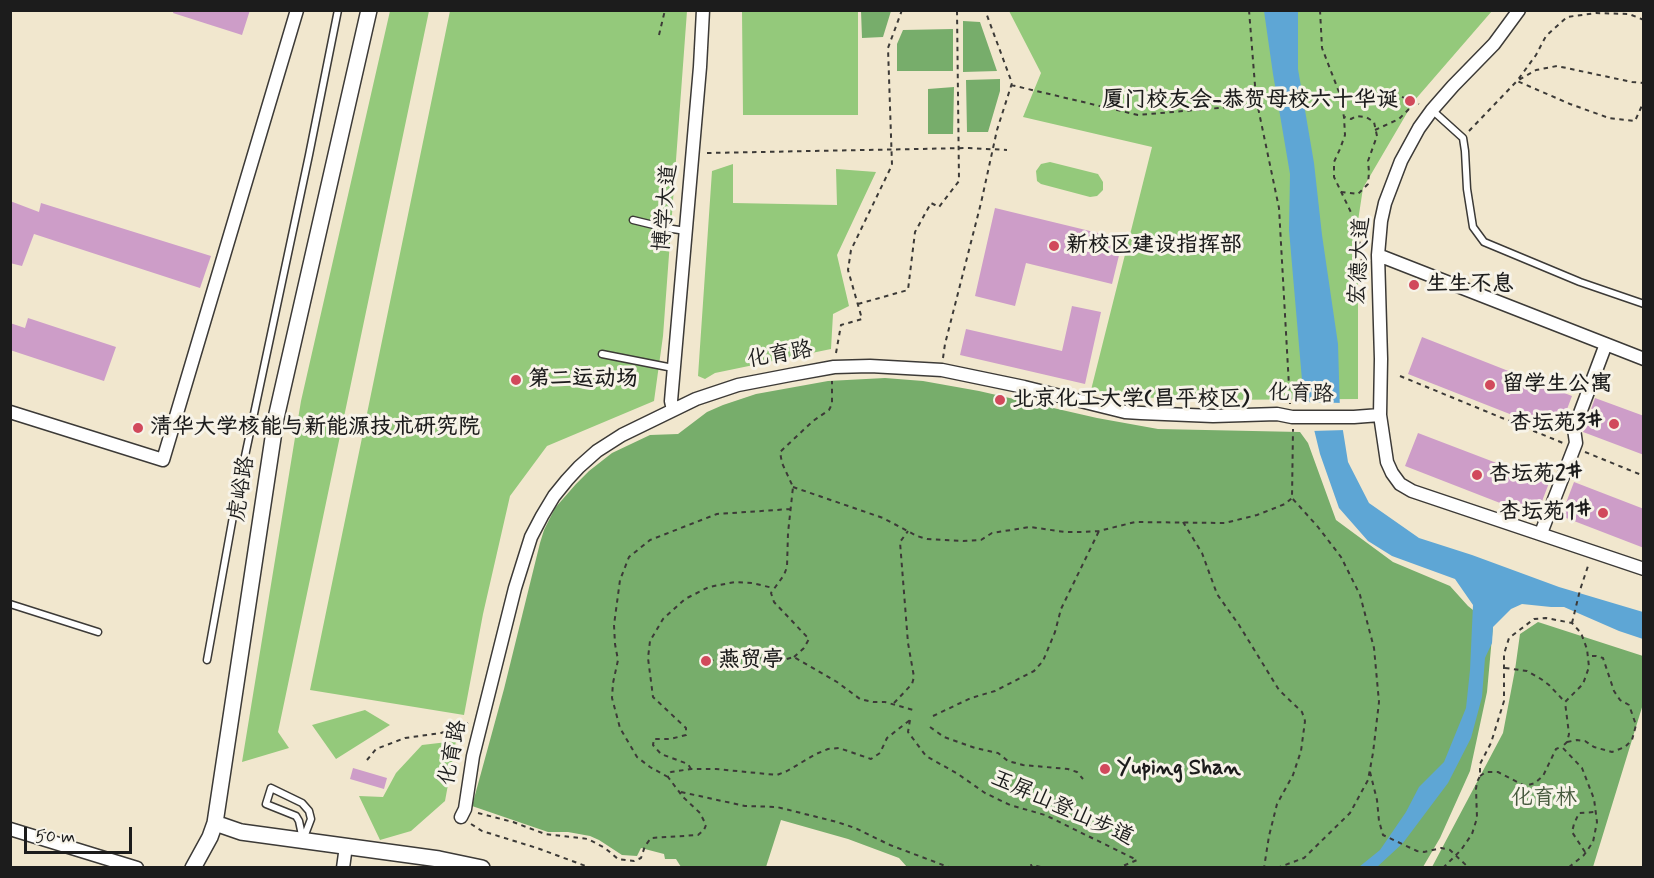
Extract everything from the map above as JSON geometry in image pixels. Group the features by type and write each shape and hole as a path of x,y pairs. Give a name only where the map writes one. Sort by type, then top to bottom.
{"street":[{"path":"10,412 163,460 297,10"},
{"name":"虎峪路","path":"193,867 215,823 276,418 369,10"},
{"name":"博学大道","path":"673,410 671,401 703,10"},
{"name":"宏德大道","path":"1519,10 1494,44 1432,110 1411,141 1391,185 1381,221 1378,255 1380,415 1387,462 1400,484 1412,491 1644,569"},
{"path":"1378,255 1644,359"},
{"path":"1541,534 1575,448 1574,429 1606,344"},
{"name":"化育路","path":"463,813 473,756 523,559 531,537 554,496 579,467 597,451 622,435 696,399 738,385 834,368 870,366 942,370 1125,412 1213,416 1276,414 1293,420 1380,415"},
{"path":"215,823 241,832 482,867"},
{"path":"10,829 137,867"},
{"path":"343,867 346,846"}],"lane":[{"path":"207,660 238,489 338,10"},
{"path":"1432,110 1463,138 1473,226 1484,242 1580,282 1644,304"},
{"path":"633,220 686,231"},
{"path":"602,354 674,369"},
{"path":"10,604 98,632"},
{"path":"271,788 302,803 309,811 311,819 303,840 296,816 266,804 271,788"}],"path":[{"path":"659,35 665,10"},
{"path":"836,353 841,325 862,319 848,270 850,250 892,165 888,48 902,10"},
{"path":"858,304 908,290 915,232 931,203 939,207 959,181 957,10"},
{"path":"942,370 945,344 997,130 1012,83 985,10"},
{"path":"1249,10 1257,105 1279,208 1290,402 1293,420 1293,499 1341,557 1360,595 1374,648 1379,702 1368,780 1350,813 1304,858 1277,867"},
{"path":"1320,10 1322,48 1340,98 1344,117 1345,135 1334,162 1334,177 1358,227 1362,267"},
{"path":"1463,138 1517,81 1536,55 1546,36 1568,17 1596,13 1629,14 1644,20"},
{"path":"1517,81 1536,70 1557,66 1623,81 1644,83"},
{"path":"1517,81 1570,105 1609,118 1635,121 1644,101"},
{"path":"1011,86 1138,115 1276,103"},
{"path":"1340,98 1392,93 1432,110"},
{"path":"1375,130 1399,119 1416,102"},
{"path":"1341,192 1358,194 1368,184 1368,161 1377,136 1374,122 1366,117 1358,116 1351,119 1344,117"},
{"path":"692,153 959,148 1007,150"},
{"path":"709,661 730,659 739,654 783,660 794,657 804,648 809,639 774,602 771,593 787,567 793,487 782,463 780,452 813,421 829,410 832,404 832,375"},
{"path":"1400,376 1644,476"},
{"path":"793,487 883,518 927,539 963,541 981,540 992,533 1030,527 1065,532 1099,531 1135,522 1225,523 1257,515 1293,499"},
{"path":"463,813 513,822 545,834 588,840 605,848 618,858 634,861 641,858 651,838 698,835 704,830 706,825 700,813 668,777 636,756 620,728 612,698 618,660 614,625 620,580 629,557 650,540 717,514 791,509"},
{"path":"1183,522 1202,553 1217,594 1279,690 1302,712 1305,721 1301,751 1293,775 1277,804 1264,867"},
{"path":"893,704 912,684 914,677 908,643 900,542 908,531"},
{"path":"933,716 995,691 1034,671 1043,661 1055,632 1061,609 1099,531"},
{"path":"1572,623 1593,552"},
{"path":"691,769 688,764 661,754 653,745 654,739 670,739 686,735 686,728 653,697 648,658 650,641 663,619 685,599 709,588 735,582 773,588"},
{"path":"1443,867 1472,834 1477,818 1476,789 1480,776 1480,764 1491,743 1504,701 1504,654 1509,638 1534,619 1546,618 1572,623 1581,633 1587,649 1589,667 1583,684 1565,702"},
{"path":"1567,741 1585,741 1594,747 1612,752 1625,747 1632,740 1636,725 1629,705 1620,700 1614,691 1603,658 1588,656"},
{"path":"794,657 837,682 860,699 885,702 913,710"},
{"path":"1480,776 1486,772 1498,772 1525,786 1535,783 1543,776 1557,749 1562,747 1569,735 1565,702 1549,685 1527,671 1505,668"},
{"path":"367,760 376,749 405,738 441,733 482,718"},
{"name":"玉屏山登山步道","path":"668,777 671,772 691,769 777,775 816,754 828,749 839,748 871,759 880,753 887,738 910,720 908,732 926,756 985,793 1010,805 1045,815 1137,860 1118,867"},
{"name":"玉屏山登山步道","path":"930,727 944,737 998,753 1008,761 1023,765 1068,769 1077,772 1083,779"},
{"path":"1562,747 1582,768 1594,799 1597,822 1593,842 1586,853 1568,867"},
{"path":"1370,770 1383,835 1407,848 1424,852 1441,848 1450,850 1469,867"},
{"path":"679,792 745,806 786,808 837,822 890,845 951,867"},
{"path":"1586,853 1572,832 1580,813 1595,812"},
{"path":"463,813 482,831 591,867"},
{"path":"1033,867 1031,865 1046,867"}],"green space":[{"path":"390,11 429,11 278,732 289,748 242,762 301,401"},
{"name":"第二运动场","path":"450,11 687,11 663,336 654,401 547,446 510,496 483,614 464,715 310,690"},
{"path":"742,11 858,11 858,115 743,115"},
{"path":"861,11 891,11 883,37 862,38"},
{"path":"1009,11 1492,11 1414,101 1363,188 1358,221 1358,399 1200,400 1136,397 1091,390 1152,147 1023,117 1041,73"},
{"path":"963,21 980,22 997,71 963,72"},
{"path":"953,29 953,71 897,71 897,44 903,30"},
{"path":"1000,79 1000,91 988,132 967,132 966,80"},
{"path":"954,87 953,134 928,134 928,89"},
{"path":"1050,162 1098,174 1103,182 1103,190 1097,196 1090,197 1041,184 1037,181 1036,171 1041,164"},
{"path":"733,164 733,203 837,205 836,169 876,172 837,255 849,306 833,314 831,349 715,373 705,379 698,376 712,171"},
{"path":"885,378 923,381 979,391 1097,418 1158,429 1300,432 1308,443 1336,520 1393,562 1450,586 1468,606 1493,626 1487,692 1470,771 1440,838 1423,867 907,867 899,858 848,839 781,820 766,867 681,867 676,859 665,859 664,854 641,848 637,856 622,855 590,836 568,832 548,832 472,806 544,530 555,508 576,484 612,453 650,435 678,434 707,412 723,405 756,394 828,381"},
{"name":"化育林","path":"1538,622 1643,656 1643,704 1593,867 1432,867 1503,733 1520,634"},
{"path":"365,710 390,725 336,759 312,725"},
{"path":"456,741 445,801 411,831 380,840 359,796 383,797 396,773 422,745"}],"water":[{"path":"1264,11 1298,11 1298,69 1314,163 1338,344 1340,412 1348,462 1369,503 1419,538 1559,587 1643,612 1643,639 1564,607 1522,604 1511,609 1493,627 1492,643 1485,658 1482,697 1471,738 1448,783 1403,843 1377,867 1359,867 1380,850 1406,812 1419,787 1444,762 1466,708 1473,605 1455,579 1392,556 1368,541 1339,508 1320,454 1302,380 1289,230 1290,174"}],"pier":[{"path":"1304,402 1343,403 1346,430 1311,431"}],"building":[{"path":"174,10 250,10 242,35 173,13"},
{"path":"10,201 39,212 41,203 211,256 200,288 34,234 22,266 10,263"},
{"name":"新校区建设指挥部","path":"995,208 1123,239 1112,284 1026,263 1015,306 975,296"},
{"path":"1072,306 1101,312 1085,384 960,355 966,329 1062,351"},
{"path":"28,318 116,347 104,381 10,350 10,323 25,328"},
{"name":"留学生公寓","path":"1422,337 1572,396 1558,433 1408,374"},
{"name":"杏坛苑3#","path":"1595,398 1644,416 1644,455 1583,432"},
{"name":"杏坛苑2#","path":"1418,433 1549,483 1536,517 1405,466"},
{"name":"杏坛苑1#","path":"1574,482 1644,509 1644,548 1561,516"},
{"name":"燕贸亭","path":"709,653 712,661 711,665 706,668 700,661 701,657"},
{"path":"353,768 387,778 384,789 350,779"}],"place":[{"name":"厦门校友会-恭贺母校六十华诞","path":"1410,101"},
{"name":"新校区建设指挥部","path":"1054,246"},
{"name":"生生不息","path":"1414,285"},
{"name":"第二运动场","path":"516,380"},
{"name":"留学生公寓","path":"1490,385"},
{"name":"北京化工大学(昌平校区)","path":"1000,400"},
{"name":"杏坛苑3#","path":"1614,424"},
{"name":"清华大学核能与新能源技术研究院","path":"138,428"},
{"name":"杏坛苑2#","path":"1477,475"},
{"name":"杏坛苑1#","path":"1603,513"},
{"name":"燕贸亭","path":"706,661"},
{"name":"Yuping Shan","path":"1105,769"}]}
